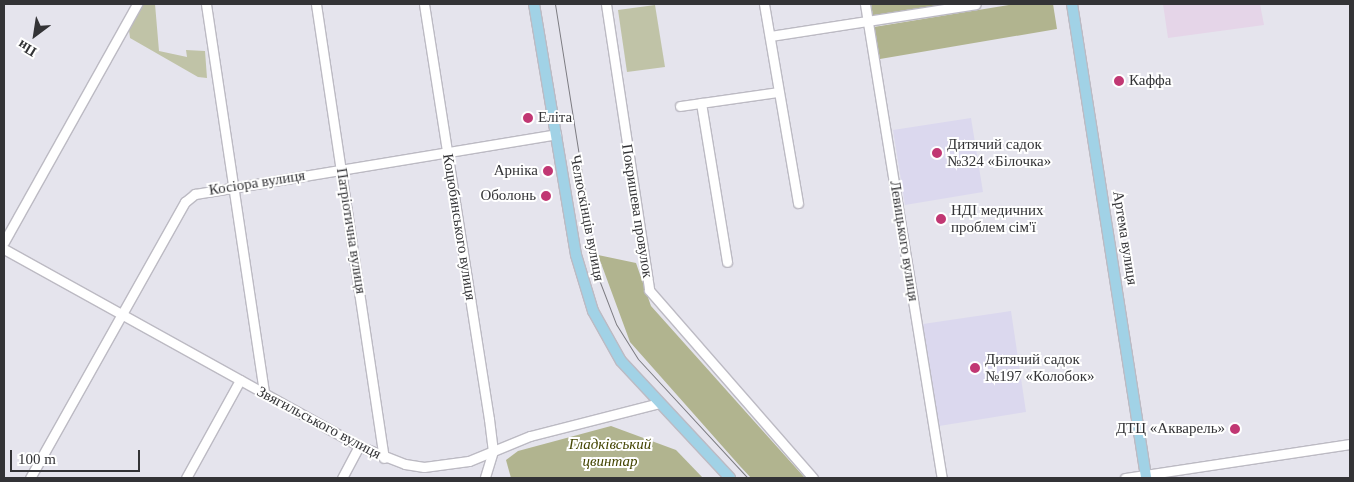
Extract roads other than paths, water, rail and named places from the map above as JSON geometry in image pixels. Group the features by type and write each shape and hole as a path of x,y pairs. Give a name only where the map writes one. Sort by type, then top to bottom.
{"main road":[{"name":"Челюскінців вулиця","path":"534,4 576,255 593,311 621,361 730,478"},
{"name":"Артема вулиця","path":"1072,4 1145,477"}],"street":[{"path":"4,242 137,4"},
{"path":"206,4 235,186 264,394"},
{"name":"Патріотична вулиця","path":"316,4 384,458"},
{"name":"Коцюбинського вулиця","path":"424,4 492,451"},
{"name":"Покришева провулок","path":"606,4 649,290 813,478"},
{"path":"764,4 798,203"},
{"name":"Левицького вулиця","path":"865,4 942,478"},
{"path":"770,36 976,4"},
{"path":"680,106 778,92"},
{"path":"701,104 727,262"},
{"name":"Косіора вулиця","path":"30,478 185,202 203,190 342,170 556,134"},
{"name":"Звягильського вулиця","path":"4,249 264,394 384,458 424,467 451,465 530,436 659,403"},
{"path":"186,478 240,380"},
{"path":"1125,478 1145,477 1350,444"},
{"path":"342,478 359,446"},
{"path":"485,478 492,451"}],"tram line":[{"path":"555,4 598,277 616,324 638,359 748,478"}],"place":[{"name":"Каффа","path":"1119,81"},
{"name":"Еліта","path":"528,118"},
{"name":"Дитячий садок №324 «Білочка»","path":"937,153"},
{"name":"Арніка","path":"548,171"},
{"name":"Оболонь","path":"546,196"},
{"name":"НДІ медичних проблем сім'ї","path":"941,219"},
{"name":"Дитячий садок №197 «Колобок»","path":"975,368"},
{"name":"ДТЦ «Акварель»","path":"1235,429"}],"park label":[{"name":"Гладківський цвинтар","path":"610,452"}]}
